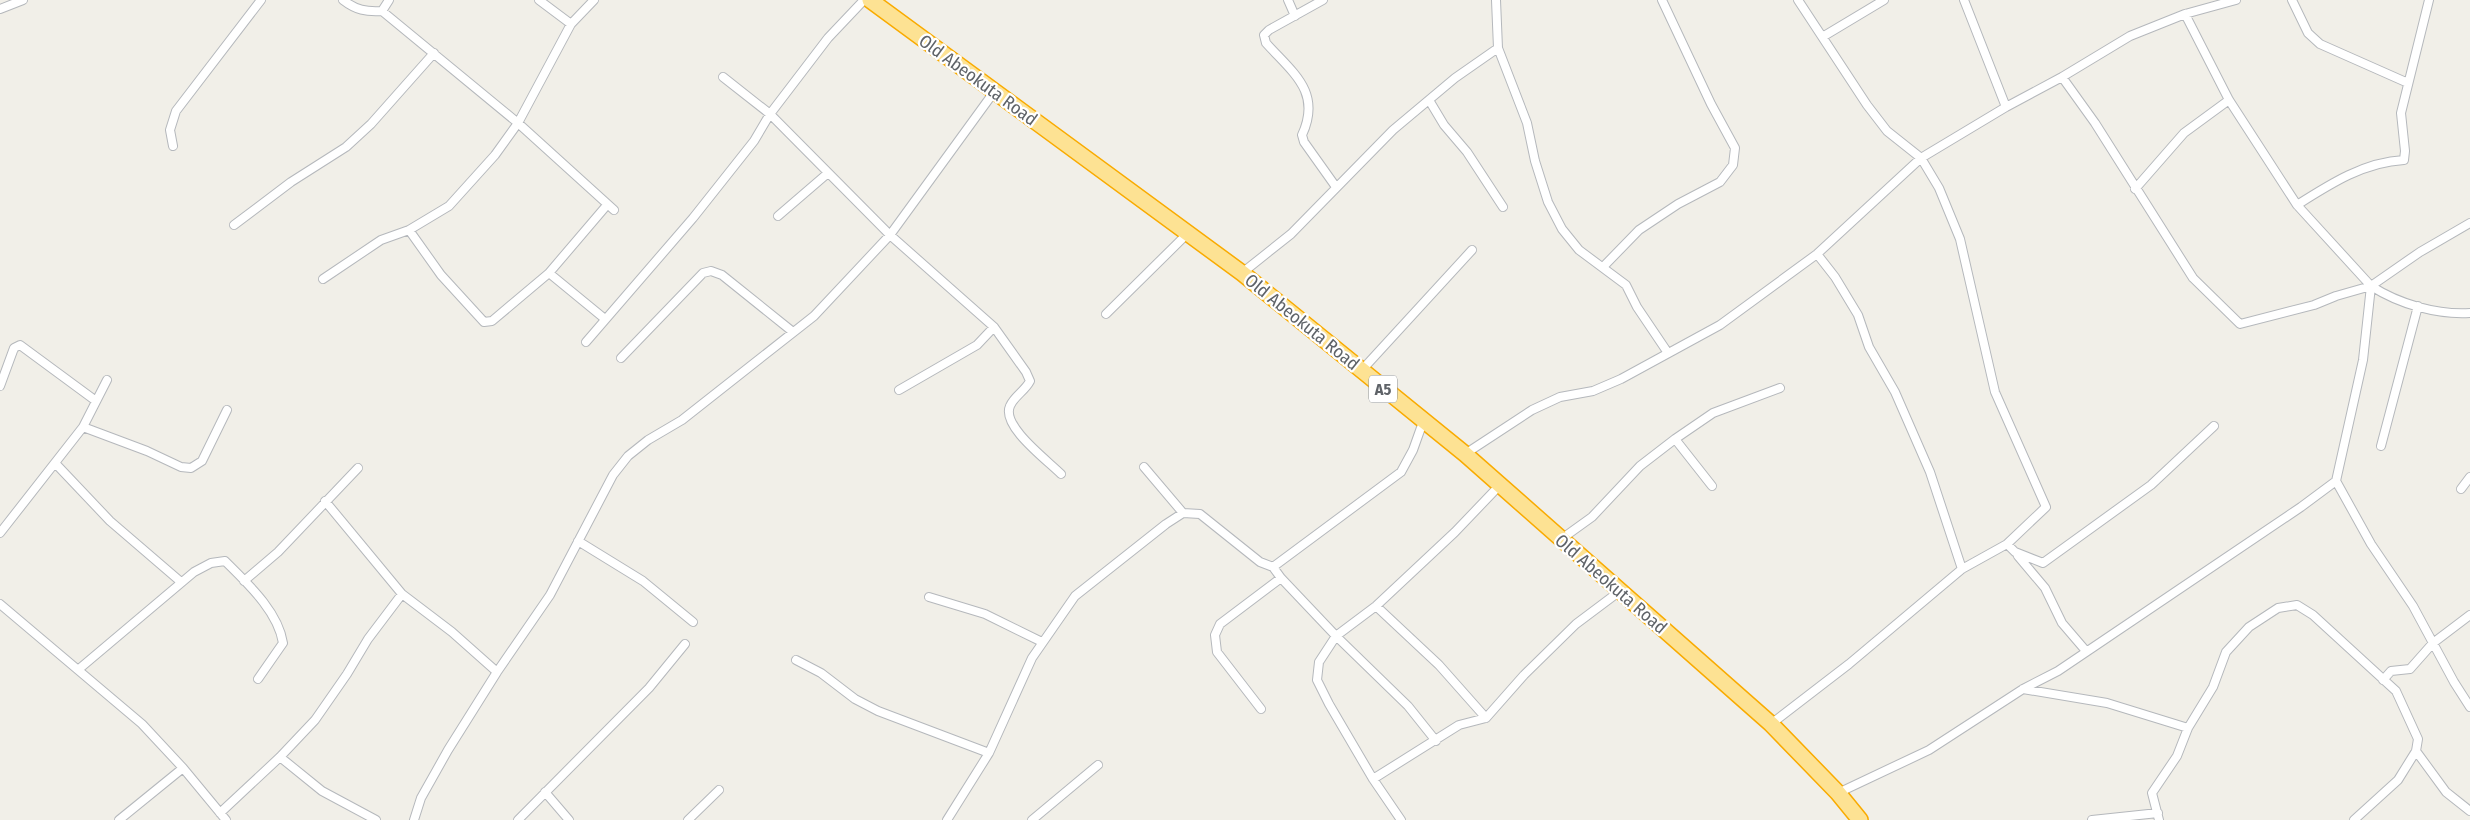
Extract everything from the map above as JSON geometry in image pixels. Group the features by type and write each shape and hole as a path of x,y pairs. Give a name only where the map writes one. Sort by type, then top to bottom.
{"highway":[{"name":"Old Abeokuta Road","path":"870,0 1242,273 1423,422 1465,454 1560,540 1771,724 1838,794 1860,820"}],"street":[{"path":"0,9 23,0"},
{"path":"173,146 170,130 176,111 261,0"},
{"path":"343,0 354,8 367,12 382,11 518,123 611,208 549,273 492,321 484,322 441,275 409,230"},
{"path":"382,11 389,0"},
{"path":"539,0 571,24"},
{"path":"324,280 381,240 409,230 449,206 495,155 518,123 571,24 594,0"},
{"path":"586,342 693,218 754,142 770,114 828,38 864,0"},
{"path":"1288,0 1295,16"},
{"path":"1323,0 1269,30 1264,35 1266,43 1304,87 1310,102 1307,125 1302,135 1304,142 1336,187"},
{"path":"1496,0 1498,48 1528,123 1535,160 1548,202 1562,228 1578,250 1626,285 1637,307 1668,354"},
{"path":"1603,267 1640,230 1678,204 1720,182 1733,165 1735,148 1711,104 1662,0"},
{"path":"1771,724 1848,664 1962,570 2007,544 2046,507 1995,392 1960,239 1939,188 1921,158 1887,131 1867,105 1824,36 1798,0"},
{"path":"1824,36 1884,0"},
{"path":"1964,0 2006,107"},
{"path":"1465,454 1532,410 1560,397 1593,391 1668,354 1720,325 1817,254 1921,158 2006,107 2062,77 2130,36 2185,14 2236,0"},
{"path":"2292,0 2308,33 2320,44 2408,82"},
{"path":"2297,205 2342,177 2387,161 2404,160 2405,151 2401,113 2429,0"},
{"path":"2185,14 2229,100 2297,205 2371,286 2386,296 2418,306 2451,314 2470,313"},
{"path":"1242,273 1291,234 1393,130 1498,48"},
{"path":"234,225 291,182 346,148 371,124 434,53"},
{"path":"2062,77 2095,124 2193,278 2240,324 2314,305 2371,286 2420,252 2470,223"},
{"path":"723,78 770,114 890,235 994,327 1026,372 1030,382 1026,389 1011,404 1008,414 1012,426 1061,474"},
{"path":"414,820 422,798 448,750 497,672 550,595 613,475 628,456 648,440 689,414 814,316 890,235 994,92"},
{"path":"1429,100 1444,125 1467,152 1503,207"},
{"path":"2135,189 2184,133 2229,100"},
{"path":"778,216 828,173"},
{"path":"1106,314 1188,233"},
{"path":"1361,371 1472,250"},
{"path":"1817,254 1835,277 1858,315 1869,347 1895,392 1930,472 1962,570"},
{"path":"621,358 703,273 711,271 722,275 792,332"},
{"path":"549,273 606,319"},
{"path":"1838,794 1929,750 2023,690 2058,671 2086,650 2301,508 2336,481 2362,360 2371,286"},
{"path":"2382,446 2418,306"},
{"path":"898,390 977,345 994,327"},
{"path":"0,386 14,348 20,345 96,401"},
{"path":"0,533 83,427 107,380"},
{"path":"1560,540 1592,517 1640,466 1675,439 1713,413 1780,388"},
{"path":"83,427 147,451 181,467 191,468 202,461 228,410"},
{"path":"1273,567 1401,472 1413,450 1423,422"},
{"path":"2015,552 2044,563 2151,485 2214,426"},
{"path":"1675,439 1712,486"},
{"path":"55,463 110,521 182,582"},
{"path":"1144,467 1183,513"},
{"path":"244,581 278,552 358,468"},
{"path":"2461,488 2470,477"},
{"path":"2336,481 2372,544 2413,606 2470,707"},
{"path":"1401,820 1373,779 1317,680 1319,662 1336,636 1376,606 1455,532 1499,486"},
{"path":"325,501 402,594 452,632 497,672"},
{"path":"947,820 989,753 1032,658 1075,596 1166,524 1183,513 1200,514 1260,562 1273,567 1281,578 1336,636 1408,706 1436,741"},
{"path":"578,541 643,581 693,622"},
{"path":"2007,544 2030,567 2045,588 2062,623 2086,650"},
{"path":"79,669 194,572 211,563 225,561 244,581 281,630 283,643 258,679"},
{"path":"1261,708 1217,652 1215,635 1220,624 1281,578"},
{"path":"1373,779 1436,741 1458,725 1486,718 1576,624 1620,591"},
{"path":"220,813 280,757 315,720 347,674 368,639 402,594"},
{"path":"929,597 985,614 1042,642"},
{"path":"0,604 142,724 226,820"},
{"path":"2092,820 2159,816 2152,793 2177,756 2188,728 2213,687 2226,652 2249,627 2278,608 2296,605 2313,614 2396,691 2418,739 2416,751 2398,780 2354,820"},
{"path":"1376,606 1439,665 1486,718"},
{"path":"2383,680 2391,671 2410,669 2433,643 2470,615"},
{"path":"518,820 649,688 685,644"},
{"path":"796,660 821,673 854,699 878,711 989,753"},
{"path":"2023,690 2108,703 2188,728"},
{"path":"2416,751 2446,792 2470,811"},
{"path":"280,757 322,791 376,820"},
{"path":"1032,820 1098,764"},
{"path":"119,820 182,768"},
{"path":"688,820 719,790"},
{"path":"545,792 570,820"}]}
